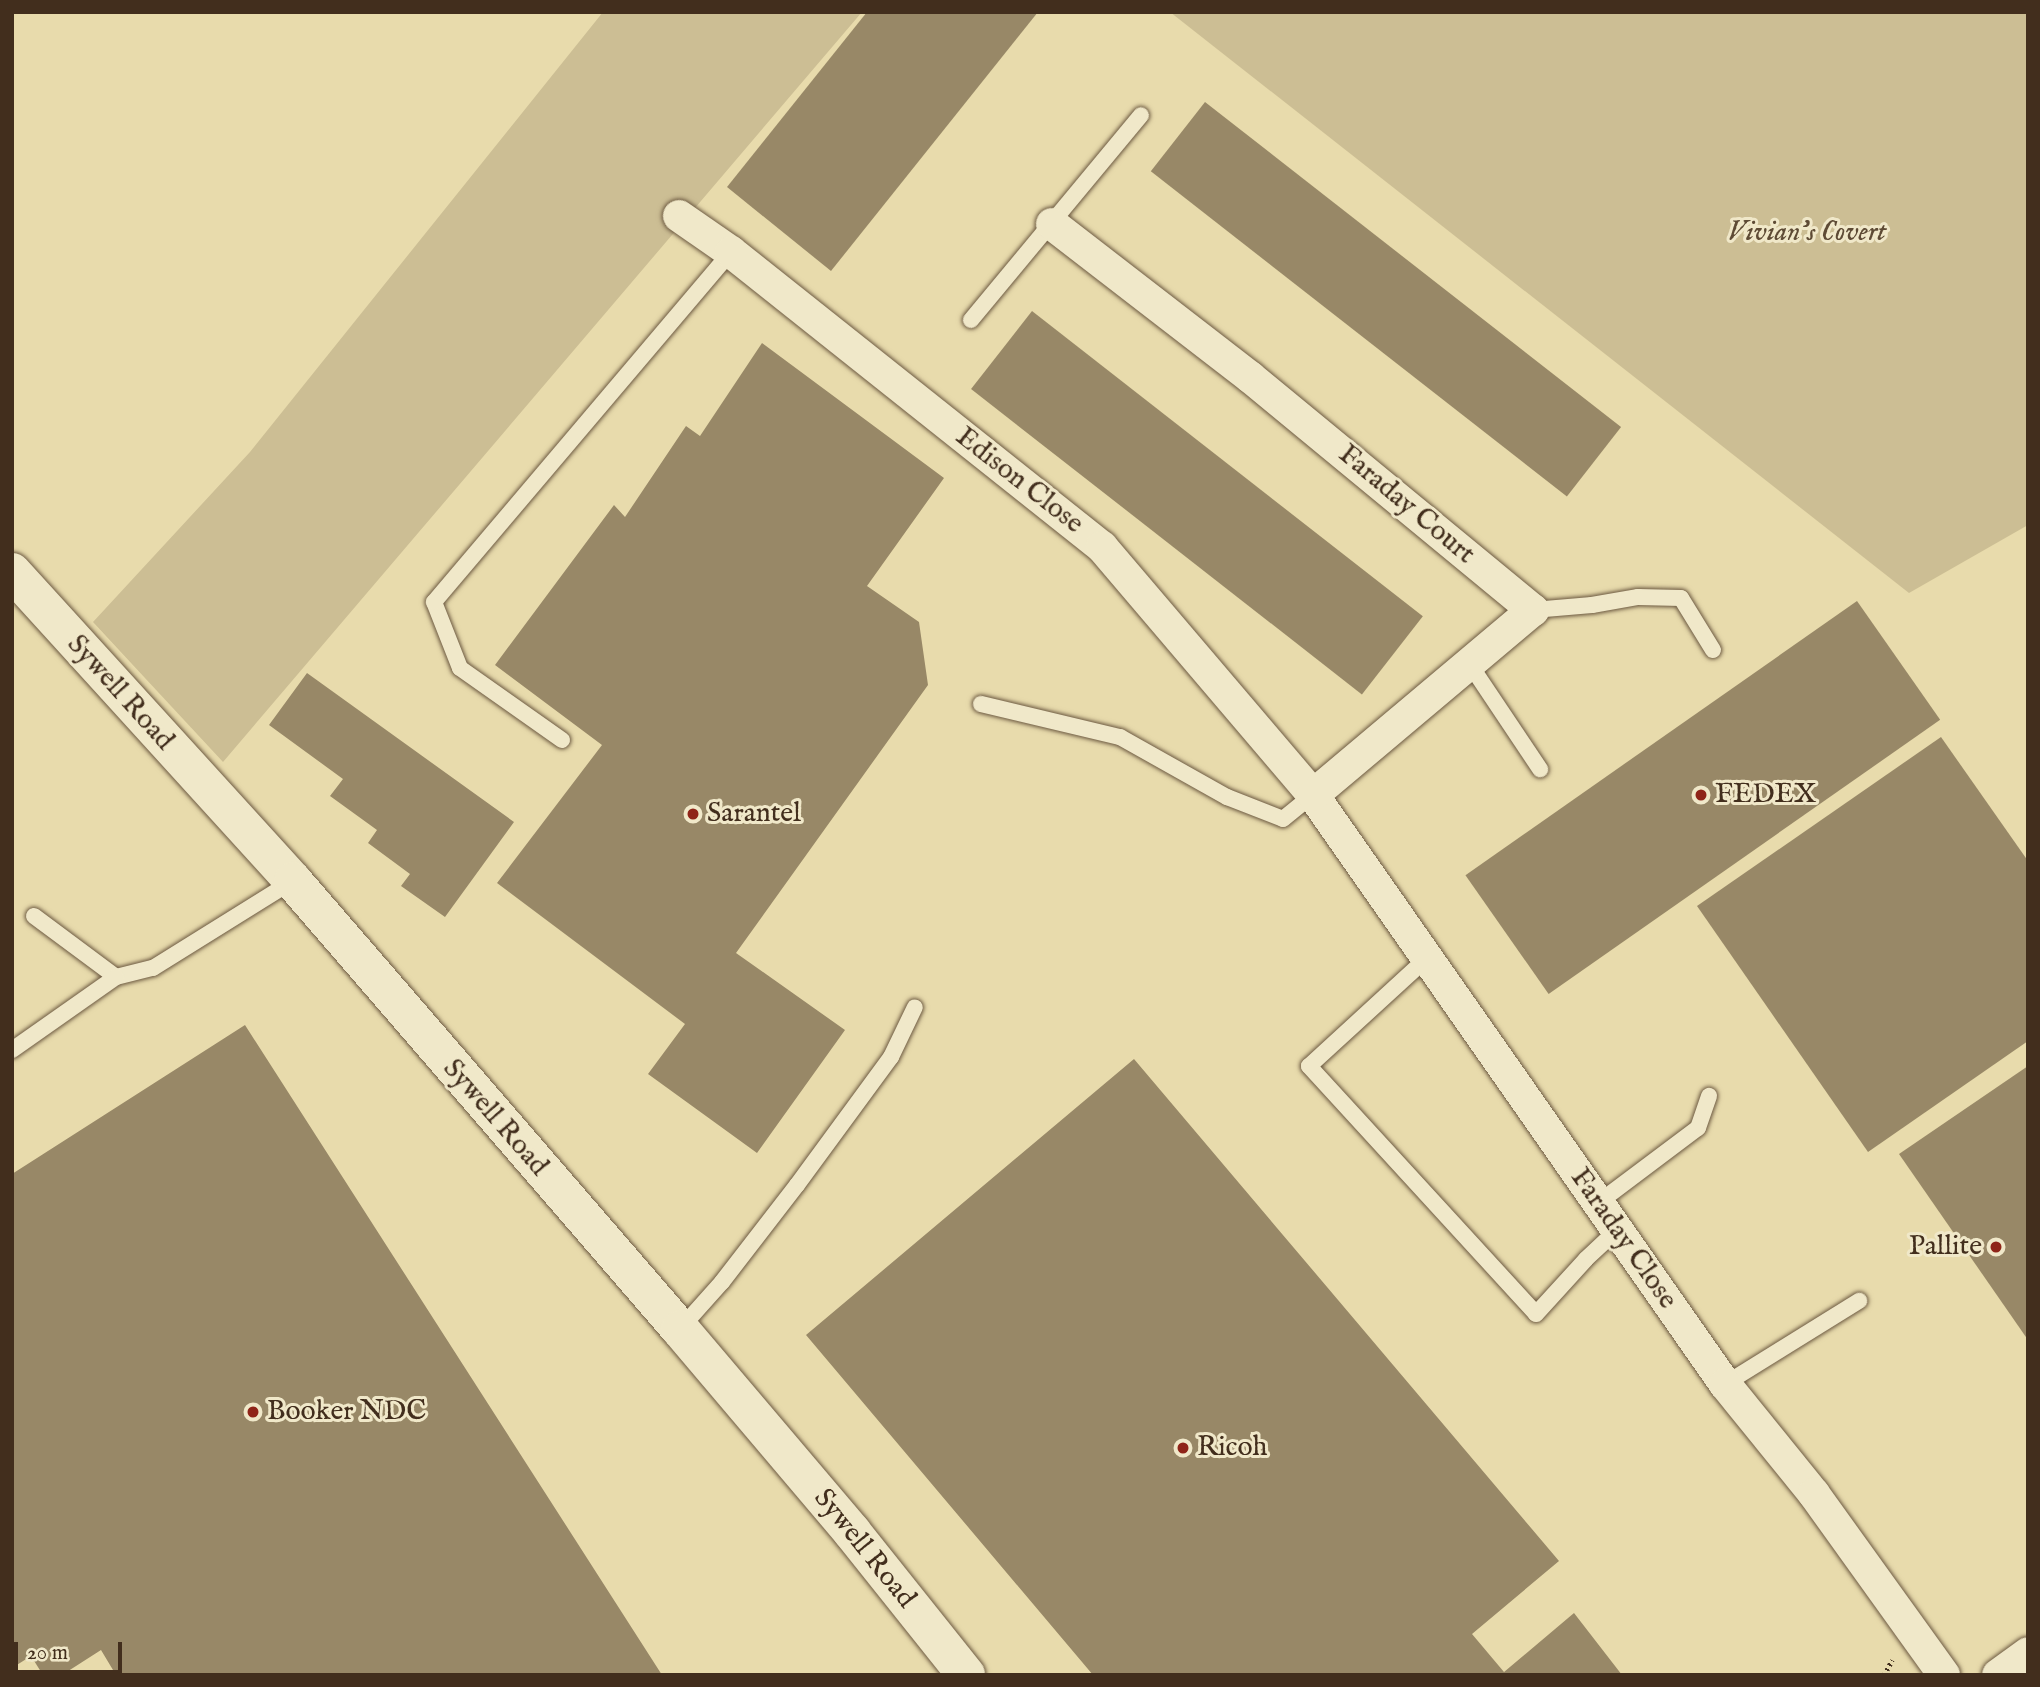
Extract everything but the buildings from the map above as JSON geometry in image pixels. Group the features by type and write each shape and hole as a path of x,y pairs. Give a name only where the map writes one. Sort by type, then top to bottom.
{"street":[{"name":"Edison Close","path":"679,216 731,252 1102,547 1313,795"},
{"name":"Faraday Court","path":"1052,224 1250,377 1533,610"},
{"name":"Sywell Road","path":"12,572 293,881 680,1329 852,1532 966,1675"},
{"path":"1313,795 1533,610"},
{"name":"Faraday Close","path":"1313,795 1725,1384 1814,1494 1944,1675"},
{"path":"1998,1675 2028,1653"}],"lane":[{"path":"971,320 1141,115"},
{"path":"562,740 460,668 434,602 731,252"},
{"path":"1533,610 1592,605 1638,597 1681,598 1713,650"},
{"path":"1469,663 1540,769"},
{"path":"981,704 1120,737 1227,797 1283,819 1313,795"},
{"path":"12,1050 116,977 153,968 293,881"},
{"path":"34,916 116,977"},
{"path":"1427,958 1309,1066 1536,1314 1586,1259 1617,1230"},
{"path":"680,1329 755,1239 883,1068 915,1007"},
{"path":"1598,1203 1698,1128 1709,1096"},
{"path":"1725,1384 1859,1301"}],"path":[{"path":"1884,1675 1892,1660"}],"green space":[{"path":"603,12 862,12 223,762 93,622 250,452"},
{"name":"Vivian's Covert","path":"1170,12 2028,12 2028,525 1909,593"}],"place":[{"name":"FEDEX","path":"1701,795"},
{"name":"Sarantel","path":"693,814"},
{"name":"Pallite","path":"1996,1247"},
{"name":"Booker NDC","path":"253,1412"},
{"name":"Ricoh","path":"1183,1448"}]}
